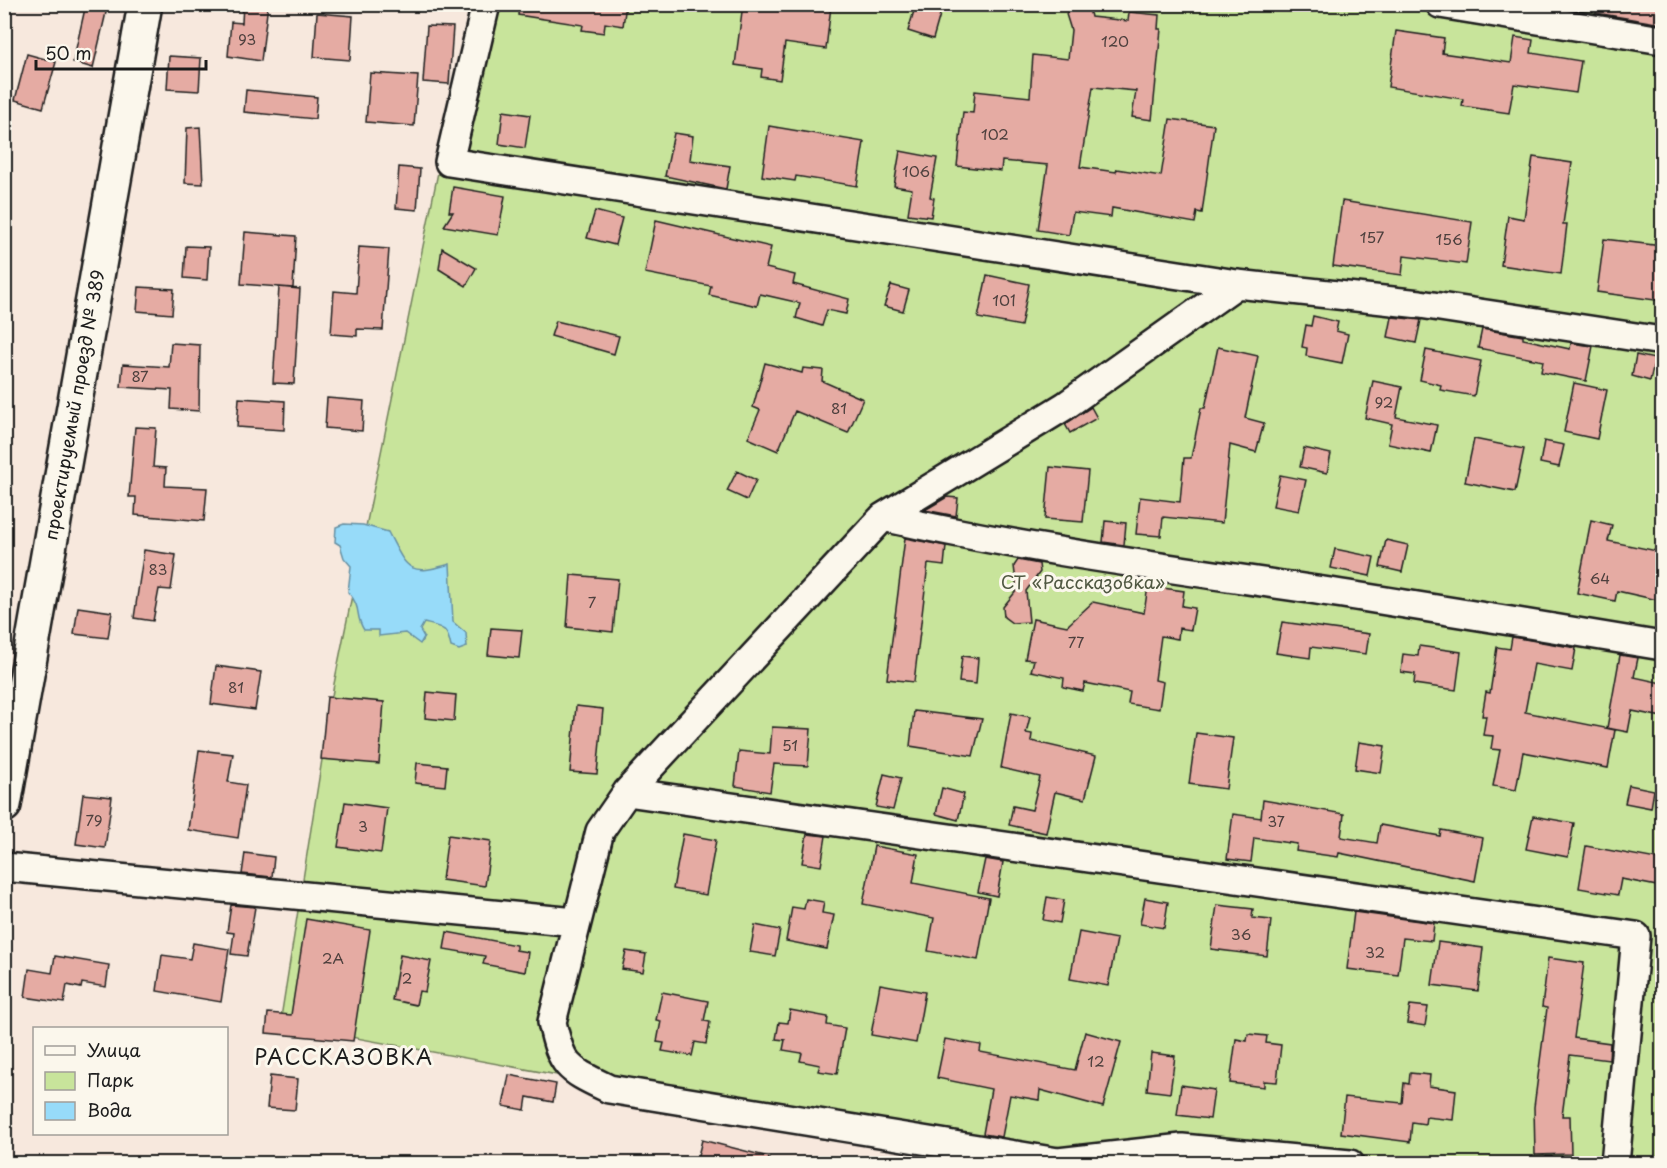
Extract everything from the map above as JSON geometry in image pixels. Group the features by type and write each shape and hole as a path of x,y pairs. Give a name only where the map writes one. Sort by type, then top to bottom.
{"main road":[{"name":"проектируемый проезд № 389","path":"4,806 145,4"}],"street":[{"path":"486,4 450,162 1237,284 1420,304 1662,341"},
{"path":"1440,4 1471,7 1662,40"},
{"path":"1237,284 1065,406 883,517 627,792 600,831 552,1022 559,1053 573,1071 609,1089 1058,1162 1182,1148 1350,1164"},
{"path":"883,517 976,538 1106,560 1349,595 1662,646"},
{"path":"627,792 1636,936 1616,1164"},
{"path":"4,867 576,922"}],"green space":[{"name":"СТ «Рассказовка»","path":"472,5 1662,5 1662,1163 1036,1163 280,1024 334,684"}],"water":[{"path":"344,524 363,525 388,532 405,561 416,569 425,570 450,564 453,622 466,633 467,647 459,650 451,647 444,629 424,623 420,630 424,637 420,644 405,633 379,636 379,630 364,630 353,598 348,592 351,566 344,558 340,545 335,542 336,527"}],"building":[{"path":"86,4 108,4 93,68 73,62"},
{"path":"243,4 268,4 261,61 228,56 231,22 242,23"},
{"path":"519,4 626,4 623,26 605,23 604,33 582,30 583,25 518,15"},
{"path":"743,4 831,6 826,49 785,43 780,80 761,77 762,69 735,65"},
{"path":"916,4 943,4 933,39 908,31"},
{"path":"1071,4 1088,4 1091,17 1128,21 1129,12 1159,15 1158,29 1161,29 1152,120 1132,117 1136,91 1093,87 1080,167 1116,172 1117,169 1161,176 1170,119 1214,125 1202,213 1197,212 1195,223 1112,208 1111,217 1073,212 1069,235 1038,230 1048,165 1002,161 1001,171 957,166 963,112 973,113 975,91 1030,97 1033,55 1068,59 1071,30 1066,14"},
{"path":"1597,4 1662,4 1662,24 1596,13"},
{"path":"317,13 353,16 350,60 314,57"},
{"path":"427,26 453,27 449,84 423,82"},
{"path":"1396,31 1444,38 1442,53 1511,63 1515,37 1533,40 1531,53 1581,61 1576,93 1514,84 1509,113 1462,106 1463,99 1388,87"},
{"path":"27,54 56,62 43,108 15,100"},
{"path":"169,56 201,58 199,91 167,89"},
{"path":"370,73 418,76 414,126 366,122"},
{"path":"246,90 317,97 315,119 244,112"},
{"path":"503,111 530,115 525,148 499,144"},
{"path":"769,126 864,142 857,186 796,176 795,181 762,176"},
{"path":"200,127 203,184 185,183 187,128"},
{"path":"674,133 693,136 690,160 730,166 726,189 665,176"},
{"path":"900,151 937,158 930,197 934,198 931,217 908,214 912,189 894,186"},
{"path":"1533,157 1572,163 1563,224 1567,224 1561,274 1501,265 1508,216 1524,219"},
{"path":"399,167 420,169 417,210 396,208"},
{"path":"453,187 505,196 498,235 444,226 453,212 449,212"},
{"path":"1342,201 1472,222 1466,264 1404,256 1402,275 1333,266"},
{"path":"595,211 622,218 615,245 587,238"},
{"path":"656,220 771,247 766,268 795,275 793,284 849,299 846,314 827,310 822,326 796,318 800,303 760,294 757,306 709,295 711,286 645,273"},
{"path":"245,232 296,236 293,288 241,284"},
{"path":"1604,239 1662,246 1662,301 1597,292"},
{"path":"186,246 209,247 207,280 184,278"},
{"path":"359,247 389,249 383,330 357,329 357,336 331,334 334,291 356,293"},
{"path":"442,248 476,268 466,286 439,269"},
{"path":"987,275 1029,284 1021,326 978,318"},
{"path":"891,285 909,290 903,311 884,306"},
{"path":"139,287 174,289 172,314 137,311"},
{"path":"279,287 300,289 294,384 273,383"},
{"path":"1313,316 1338,322 1336,331 1348,334 1342,363 1306,356 1307,348 1302,347 1306,325 1311,326"},
{"path":"1392,317 1421,320 1416,343 1388,337"},
{"path":"556,321 619,336 614,354 551,336"},
{"path":"1482,329 1523,336 1523,339 1570,349 1571,343 1593,346 1586,381 1541,372 1543,361 1478,348"},
{"path":"171,343 200,345 199,411 171,409 172,390 121,387 123,364 169,367"},
{"path":"1218,347 1258,356 1245,418 1264,423 1256,452 1230,445 1222,523 1163,517 1161,536 1136,534 1140,497 1180,502 1184,458 1191,458 1201,408 1205,408"},
{"path":"1426,350 1481,361 1474,396 1440,390 1441,385 1420,380"},
{"path":"1636,355 1655,359 1650,381 1632,376"},
{"path":"765,363 802,373 803,368 823,370 822,381 863,399 848,433 795,411 778,451 748,438 760,410 753,407"},
{"path":"1373,381 1402,387 1396,417 1437,425 1431,453 1388,444 1392,424 1365,418"},
{"path":"1574,383 1607,390 1597,439 1564,432"},
{"path":"239,398 285,401 284,430 237,427"},
{"path":"327,398 364,401 362,431 325,428"},
{"path":"1091,407 1097,418 1070,433 1065,424"},
{"path":"135,427 156,428 153,467 166,468 165,486 207,488 204,521 135,515 136,497 129,497"},
{"path":"1474,439 1524,449 1515,492 1465,482"},
{"path":"1544,441 1564,445 1559,467 1540,463"},
{"path":"1304,448 1331,454 1327,473 1300,467"},
{"path":"1050,467 1088,471 1083,522 1045,519"},
{"path":"737,471 756,480 747,500 727,491"},
{"path":"1280,475 1306,480 1299,511 1273,506"},
{"path":"947,497 958,498 956,516 925,510"},
{"path":"1591,520 1612,525 1608,541 1662,552 1662,601 1617,591 1615,601 1577,593"},
{"path":"1105,521 1126,523 1124,545 1103,542"},
{"path":"905,538 946,546 944,566 928,564 914,682 887,679"},
{"path":"1386,540 1408,545 1402,572 1380,567"},
{"path":"1335,549 1374,557 1370,576 1331,568"},
{"path":"144,550 176,555 171,590 159,589 153,621 134,618"},
{"path":"1018,560 1039,564 1040,572 1026,591 1029,622 1012,623 1004,617 1003,607 1017,590 1014,566"},
{"path":"571,575 618,579 613,632 567,627"},
{"path":"1148,586 1184,591 1182,606 1195,608 1191,630 1179,628 1178,639 1161,636 1155,680 1163,682 1159,709 1128,704 1130,692 1085,683 1083,691 1063,687 1064,678 1031,671 1034,660 1025,659 1033,619 1067,626 1093,602 1144,613"},
{"path":"78,607 112,612 108,638 74,634"},
{"path":"1282,622 1369,634 1366,654 1311,647 1310,658 1276,653"},
{"path":"491,628 522,630 519,658 488,655"},
{"path":"1512,637 1576,648 1572,671 1534,664 1525,712 1615,730 1608,768 1523,752 1516,790 1493,786 1500,750 1491,749 1493,736 1483,735 1486,716 1482,716 1486,692 1490,693 1497,647 1510,649"},
{"path":"1419,646 1461,652 1456,690 1414,684 1415,674 1401,672 1403,654 1418,656"},
{"path":"1620,655 1638,658 1634,677 1662,683 1662,717 1632,711 1628,732 1607,728"},
{"path":"962,656 978,658 976,684 959,682"},
{"path":"216,666 261,672 255,710 211,704"},
{"path":"427,692 456,695 454,721 425,718"},
{"path":"327,697 384,702 379,764 321,759"},
{"path":"576,706 603,709 597,774 570,772"},
{"path":"914,711 982,719 973,756 910,746"},
{"path":"1011,713 1030,717 1026,733 1032,734 1031,741 1096,756 1085,799 1055,792 1046,833 1009,825 1013,806 1032,810 1040,777 1001,768"},
{"path":"772,727 811,729 808,766 774,764 770,792 735,786 739,751 770,754"},
{"path":"1196,733 1233,738 1226,789 1189,784"},
{"path":"1359,742 1385,746 1381,773 1355,769"},
{"path":"199,750 233,754 228,782 246,785 238,838 188,830"},
{"path":"417,763 447,766 445,786 415,783"},
{"path":"884,774 901,778 893,810 876,807"},
{"path":"1629,785 1654,790 1651,808 1625,803"},
{"path":"942,788 964,794 958,820 936,814"},
{"path":"83,794 112,797 105,848 76,844"},
{"path":"1263,800 1344,814 1341,837 1377,843 1380,825 1440,836 1441,830 1483,838 1475,881 1339,853 1338,857 1296,851 1297,844 1254,838 1251,862 1227,859 1233,814 1261,818"},
{"path":"345,802 387,808 381,853 338,847"},
{"path":"1533,816 1574,823 1568,857 1526,849"},
{"path":"683,834 716,840 706,895 673,889"},
{"path":"807,834 826,836 821,866 802,863"},
{"path":"448,835 491,841 485,886 442,880"},
{"path":"874,846 918,854 913,883 989,898 978,960 928,951 934,918 863,904"},
{"path":"1586,846 1662,860 1662,887 1621,879 1618,895 1579,888"},
{"path":"245,853 274,857 272,877 242,874"},
{"path":"985,859 1003,862 997,896 978,892"},
{"path":"1047,897 1064,900 1060,923 1043,920"},
{"path":"1145,898 1168,902 1164,928 1140,924"},
{"path":"806,899 824,902 822,913 834,915 827,949 786,941 792,907 804,909"},
{"path":"231,905 255,907 247,956 231,954 234,933 227,932"},
{"path":"1217,905 1253,909 1252,918 1271,920 1267,956 1211,949"},
{"path":"1354,912 1434,923 1432,941 1403,938 1398,975 1347,969"},
{"path":"306,919 370,930 353,1041 266,1033 268,1013 291,1015"},
{"path":"755,925 780,930 775,956 750,952"},
{"path":"447,932 516,945 516,950 528,952 525,972 483,964 485,956 444,949"},
{"path":"1079,932 1117,939 1108,986 1070,979"},
{"path":"1438,942 1483,948 1478,991 1432,985"},
{"path":"193,943 229,949 221,1002 157,991 162,955 190,959"},
{"path":"626,951 646,954 643,972 622,969"},
{"path":"400,955 431,961 425,992 419,991 416,1005 392,1000"},
{"path":"55,956 109,965 106,987 82,983 81,988 67,985 64,1003 25,997 29,969 52,973"},
{"path":"1548,958 1584,963 1574,1038 1610,1043 1609,1060 1570,1055 1562,1116 1570,1116 1571,1154 1535,1155 1534,1107 1547,1008 1542,1007"},
{"path":"880,984 925,992 916,1043 871,1035"},
{"path":"662,992 708,1001 704,1021 710,1022 706,1044 695,1042 692,1056 662,1051 664,1043 657,1042 661,1021 656,1020"},
{"path":"1410,1005 1428,1007 1425,1026 1407,1023"},
{"path":"790,1010 828,1017 827,1025 845,1028 837,1074 818,1071 820,1065 800,1061 802,1053 783,1050 785,1040 776,1039 779,1022 788,1023"},
{"path":"1085,1032 1121,1042 1103,1107 1040,1090 1039,1100 1010,1095 1002,1137 983,1134 991,1089 937,1078 945,1039 981,1045 980,1052 1075,1070"},
{"path":"1248,1034 1267,1036 1266,1043 1281,1045 1277,1082 1264,1081 1264,1087 1230,1083 1236,1039 1247,1041"},
{"path":"1151,1053 1175,1056 1170,1093 1147,1090"},
{"path":"1410,1073 1430,1075 1429,1086 1456,1090 1453,1120 1426,1117 1425,1124 1412,1122 1410,1142 1341,1133 1345,1097 1402,1103 1404,1083 1409,1084"},
{"path":"509,1075 556,1084 553,1102 527,1097 525,1110 503,1106"},
{"path":"270,1076 298,1079 295,1110 267,1108"},
{"path":"1181,1085 1214,1090 1210,1119 1177,1115"},
{"path":"702,1140 769,1157 768,1164 696,1164"}],"district":[{"name":"РАССКАЗОВКА","path":"344,1058"}]}
